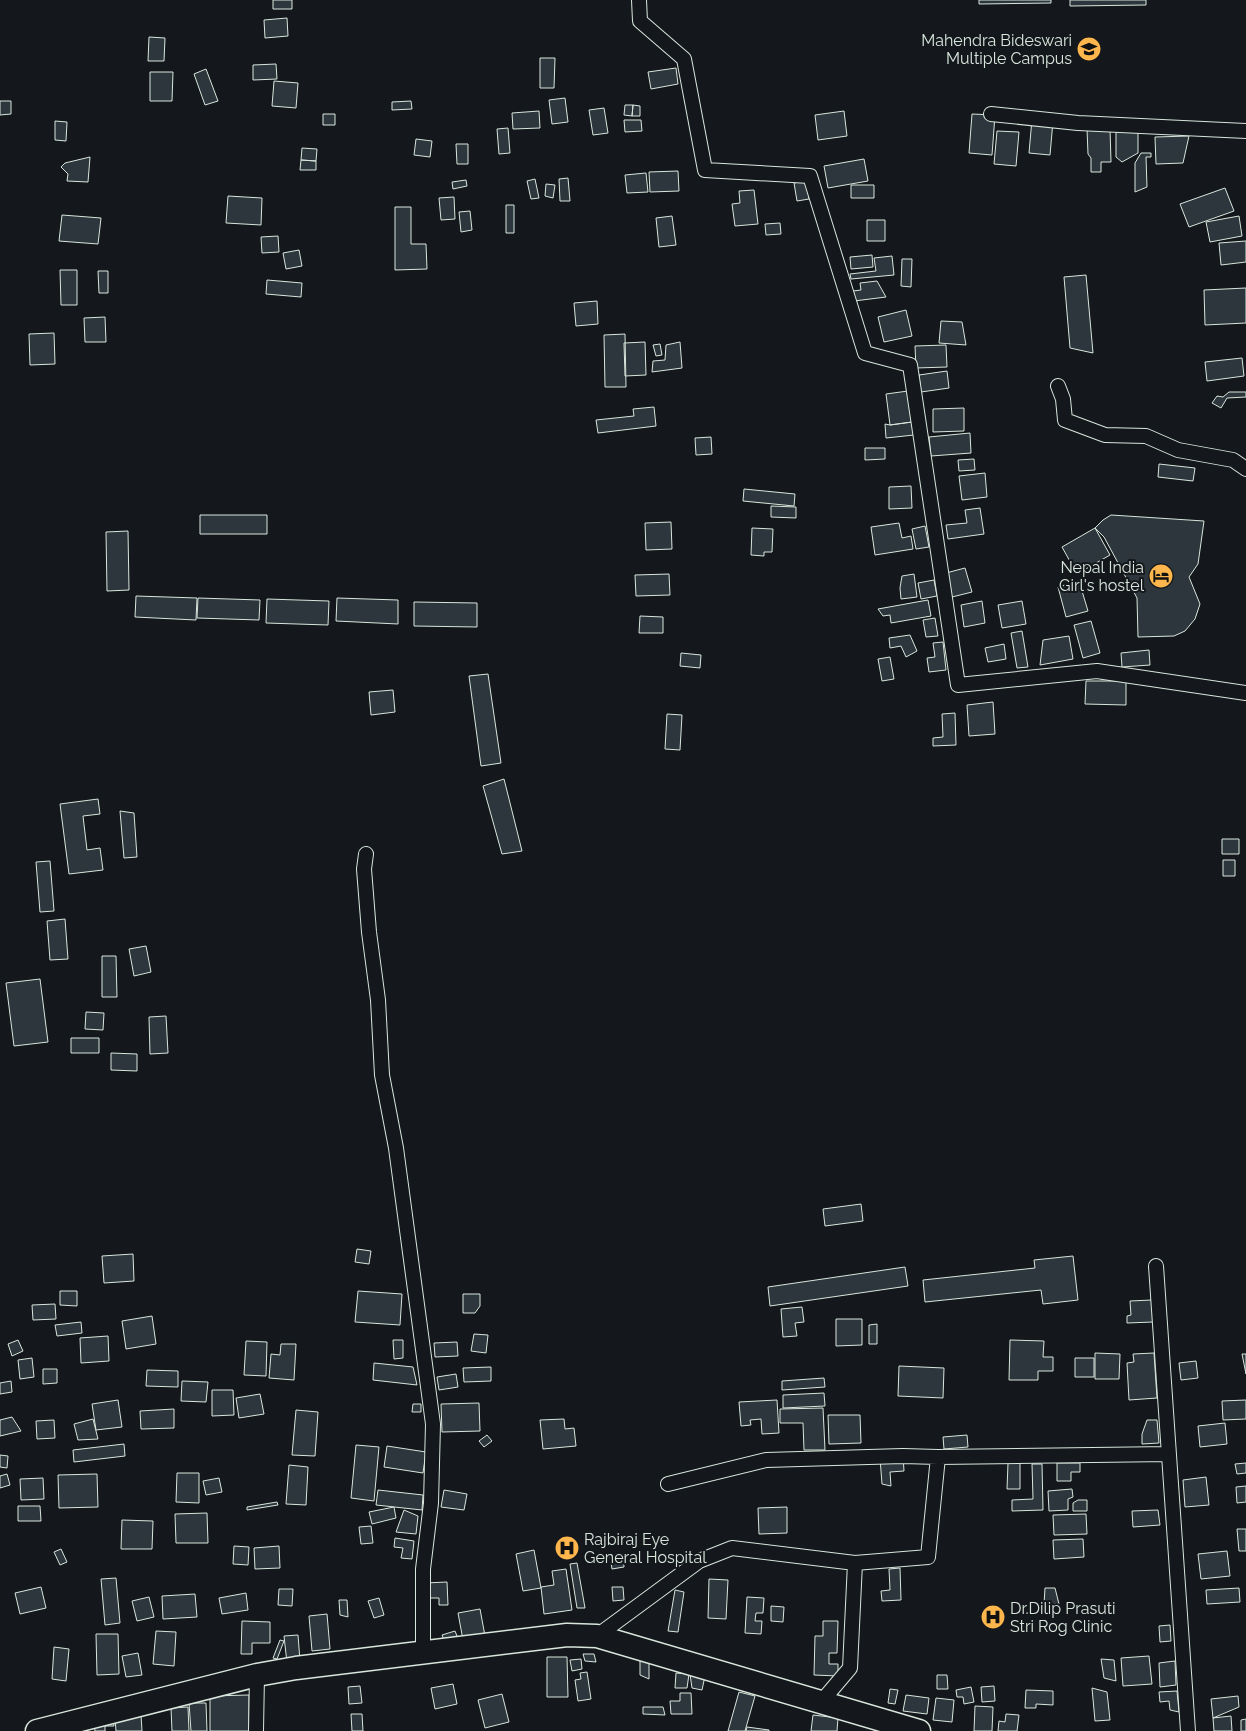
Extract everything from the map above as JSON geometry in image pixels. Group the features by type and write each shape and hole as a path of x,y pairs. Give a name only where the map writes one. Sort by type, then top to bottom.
{"main road":[{"path":"37,1731 257,1675 296,1668 567,1635 597,1636 913,1730"}],"street":[{"path":"638,0 640,21 684,59 705,170 810,176 865,354 910,365 958,685 1096,671 1246,693"},
{"path":"991,114 1078,123 1246,131"},
{"path":"1058,386 1063,399 1065,420 1105,435 1146,436 1178,450 1233,460 1246,469"},
{"path":"366,854 364,870 369,932 378,1000 382,1074 396,1148 432,1424 431,1503 422,1569 423,1653"},
{"path":"1156,1266 1188,1731"},
{"path":"668,1484 766,1460 903,1456 1169,1454"},
{"path":"597,1636 699,1561 732,1548 855,1563 928,1557 938,1457"},
{"path":"822,1702 850,1668 855,1563"},
{"path":"256,1731 257,1675"}],"building":[{"path":"273,0 292,0 292,9 273,9"},
{"path":"979,0 1051,0 1051,3 979,4"},
{"path":"1070,0 1146,0 1146,5 1070,6"},
{"path":"287,18 288,36 265,38 264,20"},
{"path":"149,37 165,38 164,61 148,61"},
{"path":"540,58 555,58 554,88 540,88"},
{"path":"276,64 277,79 253,80 253,65"},
{"path":"676,68 678,84 651,89 648,72"},
{"path":"206,69 218,101 205,105 194,74"},
{"path":"150,72 173,72 172,101 150,101"},
{"path":"274,81 298,83 296,108 272,106"},
{"path":"565,98 568,122 552,124 549,100"},
{"path":"0,101 11,101 11,114 0,115"},
{"path":"411,101 412,109 392,110 392,102"},
{"path":"625,105 633,105 632,116 624,115"},
{"path":"633,105 640,106 640,116 632,116"},
{"path":"604,108 608,133 593,135 589,110"},
{"path":"539,111 540,128 513,129 512,113"},
{"path":"844,111 847,136 818,140 815,115"},
{"path":"323,114 335,114 335,125 323,125"},
{"path":"972,114 995,115 992,155 969,153"},
{"path":"1032,119 1053,121 1050,155 1029,153"},
{"path":"624,120 641,120 642,131 625,132"},
{"path":"55,121 67,122 66,141 55,140"},
{"path":"508,128 510,153 499,154 497,129"},
{"path":"1087,129 1110,129 1111,162 1101,162 1101,172 1091,172"},
{"path":"997,131 1019,132 1016,166 994,164"},
{"path":"1116,131 1138,131 1138,153 1122,162 1116,157"},
{"path":"1189,136 1183,163 1156,164 1155,137"},
{"path":"416,139 432,141 430,157 414,155"},
{"path":"456,144 468,144 468,164 457,164"},
{"path":"302,148 317,149 316,161 301,160"},
{"path":"1141,153 1151,153 1151,157 1146,157 1147,187 1135,192 1135,163"},
{"path":"90,157 88,182 67,181 68,174 61,167 65,163"},
{"path":"864,159 868,181 828,188 824,166"},
{"path":"301,160 316,161 316,170 300,170"},
{"path":"678,171 679,191 650,192 649,172"},
{"path":"646,173 648,192 627,193 625,175"},
{"path":"568,178 570,201 560,201 559,179"},
{"path":"535,179 539,198 531,199 527,181"},
{"path":"466,180 467,186 453,189 452,182"},
{"path":"807,181 809,199 797,201 794,183"},
{"path":"546,184 555,185 553,198 545,196"},
{"path":"851,185 874,185 874,198 851,198"},
{"path":"1225,188 1234,211 1189,227 1180,204"},
{"path":"754,190 758,224 735,226 732,204 740,203 739,191"},
{"path":"228,196 262,198 261,225 226,223"},
{"path":"454,197 455,219 441,220 439,198"},
{"path":"506,205 514,205 514,233 506,233"},
{"path":"395,207 411,207 411,244 426,244 427,269 395,270"},
{"path":"470,211 472,230 461,232 459,212"},
{"path":"62,215 101,218 98,244 59,241"},
{"path":"672,216 676,245 659,247 656,218"},
{"path":"1239,216 1242,236 1210,242 1206,222"},
{"path":"867,220 885,220 885,241 867,241"},
{"path":"780,223 781,234 766,235 765,224"},
{"path":"278,236 279,252 262,253 261,237"},
{"path":"1246,241 1246,262 1221,265 1219,243"},
{"path":"299,250 302,266 286,269 283,253"},
{"path":"872,255 873,267 851,269 850,257"},
{"path":"892,256 894,275 851,279 850,274 876,271 874,258"},
{"path":"902,259 912,259 911,287 901,286"},
{"path":"60,270 77,270 77,305 61,305"},
{"path":"98,271 108,271 108,293 99,293"},
{"path":"1086,275 1093,353 1070,348 1064,277"},
{"path":"267,280 302,283 301,297 266,294"},
{"path":"877,281 886,297 854,301 853,291 861,290 860,283"},
{"path":"1246,288 1246,323 1205,325 1204,290"},
{"path":"597,301 598,324 576,326 574,303"},
{"path":"906,310 912,336 884,342 878,317"},
{"path":"105,317 106,342 85,342 84,318"},
{"path":"941,321 962,322 966,345 939,343"},
{"path":"54,333 55,364 30,365 29,334"},
{"path":"625,334 626,387 605,387 604,335"},
{"path":"645,342 646,375 625,376 624,343"},
{"path":"680,342 682,368 652,372 653,361 665,360 666,345"},
{"path":"660,344 662,355 656,356 653,345"},
{"path":"946,345 947,367 916,368 915,346"},
{"path":"1242,358 1244,376 1207,381 1205,362"},
{"path":"947,371 949,388 921,392 919,375"},
{"path":"908,391 912,422 890,425 886,394"},
{"path":"1229,392 1246,392 1246,397 1227,398 1221,408 1212,403 1217,396 1223,397"},
{"path":"654,407 656,426 598,433 596,420 634,416 633,409"},
{"path":"964,408 964,431 933,432 933,409"},
{"path":"912,422 914,435 886,438 885,424"},
{"path":"970,433 971,453 931,456 929,437"},
{"path":"711,437 712,454 696,455 695,438"},
{"path":"865,448 885,448 885,459 865,460"},
{"path":"974,459 975,470 959,471 958,460"},
{"path":"1159,464 1195,468 1193,481 1158,477"},
{"path":"985,473 987,497 962,500 959,476"},
{"path":"911,486 912,508 889,509 889,487"},
{"path":"744,489 795,494 794,506 743,501"},
{"path":"771,506 796,507 796,518 771,517"},
{"path":"980,508 984,534 948,539 946,525 967,523 965,510"},
{"path":"200,515 267,515 267,534 200,534"},
{"path":"1111,515 1204,521 1198,564 1189,577 1200,604 1195,619 1185,631 1174,636 1138,637 1137,598 1104,537 1095,528"},
{"path":"671,522 672,549 646,550 645,523"},
{"path":"899,523 902,538 911,536 913,549 875,555 871,527"},
{"path":"925,526 929,547 916,549 912,529"},
{"path":"752,528 773,529 772,552 764,552 764,556 751,555"},
{"path":"1095,528 1110,555 1077,574 1062,547"},
{"path":"128,531 129,590 107,591 106,532"},
{"path":"965,568 972,592 952,597 946,573"},
{"path":"669,574 670,595 636,596 635,575"},
{"path":"914,574 917,597 901,599 902,576"},
{"path":"934,580 937,596 921,599 918,583"},
{"path":"1079,581 1088,611 1066,617 1058,587"},
{"path":"136,596 197,598 196,620 135,617"},
{"path":"198,598 260,600 259,620 197,618"},
{"path":"337,598 398,600 398,624 336,621"},
{"path":"267,599 329,601 328,625 266,623"},
{"path":"928,600 931,616 891,623 890,615 883,616 878,609"},
{"path":"982,601 985,623 964,627 961,605"},
{"path":"1022,601 1026,624 1002,628 998,605"},
{"path":"414,602 477,603 477,627 414,626"},
{"path":"640,616 663,617 663,633 639,633"},
{"path":"935,618 938,636 926,637 923,620"},
{"path":"1091,621 1100,653 1083,658 1074,625"},
{"path":"1022,631 1028,667 1017,668 1011,633"},
{"path":"910,635 917,651 906,657 901,646 890,648 889,638"},
{"path":"1069,636 1073,659 1040,665 1043,640"},
{"path":"943,642 946,670 929,672 927,658 935,657 933,643"},
{"path":"1004,644 1006,659 988,662 985,648"},
{"path":"1149,650 1150,665 1122,667 1121,653"},
{"path":"681,653 701,655 700,668 680,666"},
{"path":"890,657 894,679 882,681 878,659"},
{"path":"488,674 501,763 481,766 469,676"},
{"path":"1086,681 1126,681 1126,705 1085,704"},
{"path":"393,690 395,712 371,715 369,692"},
{"path":"993,702 995,734 969,736 967,705"},
{"path":"955,713 956,745 933,746 933,738 943,737 942,714"},
{"path":"667,714 682,715 680,750 665,749"},
{"path":"504,779 522,851 502,854 483,786"},
{"path":"98,799 100,814 83,816 87,850 100,848 103,870 69,874 60,804"},
{"path":"120,811 134,813 137,857 124,858"},
{"path":"1222,839 1239,839 1239,854 1222,854"},
{"path":"1223,860 1235,860 1235,876 1223,876"},
{"path":"50,861 54,911 40,912 36,862"},
{"path":"65,919 68,959 50,960 47,921"},
{"path":"146,946 151,972 134,976 129,949"},
{"path":"102,956 116,956 117,997 102,997"},
{"path":"40,979 48,1042 14,1046 6,983"},
{"path":"86,1012 104,1013 103,1030 85,1029"},
{"path":"166,1016 168,1053 150,1054 149,1017"},
{"path":"71,1038 99,1038 99,1053 71,1053"},
{"path":"111,1053 137,1054 137,1071 111,1070"},
{"path":"861,1204 863,1221 825,1226 823,1209"},
{"path":"357,1249 371,1251 369,1264 355,1262"},
{"path":"133,1254 134,1281 104,1283 102,1256"},
{"path":"1073,1256 1078,1300 1043,1304 1041,1290 925,1302 923,1280 1035,1268 1034,1260"},
{"path":"905,1267 908,1286 770,1306 768,1287"},
{"path":"60,1291 77,1291 77,1306 60,1305"},
{"path":"358,1291 402,1294 400,1325 355,1322"},
{"path":"463,1294 480,1294 480,1306 475,1313 463,1313"},
{"path":"1152,1300 1153,1322 1127,1323 1127,1316 1131,1315 1130,1301"},
{"path":"55,1304 56,1319 33,1320 32,1305"},
{"path":"802,1307 804,1322 795,1323 797,1336 783,1337 781,1309"},
{"path":"152,1316 156,1344 126,1349 122,1321"},
{"path":"836,1319 862,1319 862,1345 836,1346"},
{"path":"81,1322 82,1333 57,1336 55,1325"},
{"path":"877,1324 877,1344 869,1344 869,1325"},
{"path":"474,1334 488,1335 486,1353 471,1351"},
{"path":"108,1336 109,1361 81,1363 80,1338"},
{"path":"18,1340 23,1351 12,1356 8,1344"},
{"path":"393,1340 403,1340 403,1358 394,1359"},
{"path":"1010,1340 1044,1341 1043,1357 1053,1357 1053,1371 1038,1371 1038,1380 1009,1380"},
{"path":"246,1341 267,1342 266,1376 244,1375"},
{"path":"457,1342 458,1356 435,1357 434,1343"},
{"path":"281,1344 296,1344 294,1380 269,1378 271,1354 280,1355"},
{"path":"1095,1353 1120,1354 1119,1379 1095,1379"},
{"path":"1154,1353 1157,1398 1129,1400 1127,1363 1134,1362 1133,1354"},
{"path":"1242,1354 1246,1354 1246,1374"},
{"path":"32,1358 34,1377 20,1379 18,1360"},
{"path":"1075,1358 1094,1358 1094,1377 1075,1377"},
{"path":"1196,1361 1198,1378 1181,1380 1179,1363"},
{"path":"374,1363 413,1367 417,1385 373,1380"},
{"path":"899,1366 944,1368 943,1398 898,1396"},
{"path":"491,1367 491,1381 464,1382 463,1368"},
{"path":"43,1369 57,1369 57,1383 43,1384"},
{"path":"147,1370 178,1371 178,1387 146,1386"},
{"path":"456,1374 458,1387 439,1390 437,1377"},
{"path":"824,1378 825,1387 782,1390 782,1381"},
{"path":"11,1381 12,1392 0,1394 0,1383"},
{"path":"182,1381 208,1382 206,1402 181,1401"},
{"path":"212,1390 233,1390 234,1415 212,1416"},
{"path":"824,1393 825,1406 783,1408 783,1395"},
{"path":"260,1394 264,1414 239,1418 236,1398"},
{"path":"118,1400 122,1427 96,1430 92,1404"},
{"path":"777,1400 779,1433 762,1434 761,1419 750,1420 751,1425 741,1426 739,1402"},
{"path":"1246,1400 1246,1419 1223,1420 1222,1401"},
{"path":"479,1403 480,1431 442,1432 441,1404"},
{"path":"413,1404 421,1404 421,1412 412,1412"},
{"path":"823,1408 825,1450 804,1450 803,1423 780,1423 780,1409"},
{"path":"174,1409 174,1428 141,1429 140,1411"},
{"path":"296,1410 318,1412 315,1456 292,1455"},
{"path":"828,1415 860,1415 861,1443 829,1444"},
{"path":"12,1417 21,1431 0,1436 0,1420"},
{"path":"93,1419 98,1439 78,1440 74,1424"},
{"path":"564,1419 565,1429 574,1428 576,1446 543,1449 540,1420"},
{"path":"54,1420 55,1438 37,1439 36,1421"},
{"path":"1147,1420 1157,1420 1159,1443 1142,1444 1142,1434"},
{"path":"1225,1423 1227,1444 1200,1447 1198,1426"},
{"path":"487,1435 492,1441 484,1447 479,1441"},
{"path":"967,1435 968,1447 944,1449 943,1437"},
{"path":"124,1444 125,1456 74,1462 73,1450"},
{"path":"356,1445 379,1447 374,1501 351,1498"},
{"path":"387,1446 426,1452 423,1473 384,1467"},
{"path":"0,1455 8,1456 7,1468 0,1467"},
{"path":"903,1456 904,1471 890,1472 891,1486 882,1484 880,1458"},
{"path":"1008,1463 1020,1463 1020,1489 1007,1489"},
{"path":"1057,1463 1080,1463 1080,1472 1071,1472 1071,1481 1057,1481"},
{"path":"1246,1463 1246,1473 1237,1474 1235,1464"},
{"path":"1032,1464 1042,1464 1043,1510 1012,1511 1012,1500 1033,1499"},
{"path":"289,1465 308,1467 306,1505 286,1504"},
{"path":"177,1473 199,1473 199,1503 176,1502"},
{"path":"7,1474 10,1485 0,1488 0,1476"},
{"path":"97,1474 98,1507 59,1508 58,1475"},
{"path":"1206,1477 1209,1505 1185,1507 1183,1480"},
{"path":"43,1478 44,1499 21,1500 20,1479"},
{"path":"219,1478 222,1492 206,1495 203,1481"},
{"path":"1246,1486 1246,1502 1237,1503 1236,1487"},
{"path":"1072,1489 1073,1497 1068,1499 1068,1510 1049,1511 1048,1491"},
{"path":"378,1490 423,1495 422,1510 376,1505"},
{"path":"444,1490 467,1494 464,1510 441,1507"},
{"path":"1078,1500 1087,1500 1087,1511 1073,1511 1073,1503"},
{"path":"277,1502 278,1505 247,1510 247,1507"},
{"path":"18,1506 40,1506 41,1521 18,1521"},
{"path":"394,1507 396,1518 372,1524 369,1512"},
{"path":"787,1507 787,1533 759,1534 758,1508"},
{"path":"404,1510 418,1516 416,1534 396,1532"},
{"path":"1158,1510 1160,1525 1133,1527 1132,1511"},
{"path":"207,1513 208,1543 176,1543 175,1514"},
{"path":"1086,1514 1087,1534 1054,1535 1053,1515"},
{"path":"122,1520 153,1521 152,1549 121,1549"},
{"path":"371,1526 373,1543 361,1544 359,1527"},
{"path":"1237,1529 1246,1529 1246,1551 1239,1551"},
{"path":"395,1538 414,1541 412,1559 401,1558 403,1548 394,1547"},
{"path":"1083,1539 1084,1557 1054,1559 1053,1540"},
{"path":"234,1546 249,1547 248,1565 233,1564"},
{"path":"279,1546 280,1568 255,1569 254,1548"},
{"path":"61,1549 67,1562 60,1565 54,1552"},
{"path":"534,1550 541,1588 523,1591 516,1554"},
{"path":"1227,1551 1230,1576 1201,1579 1198,1554"},
{"path":"623,1554 624,1567 612,1569 610,1556"},
{"path":"577,1563 585,1608 577,1608 570,1564"},
{"path":"900,1568 901,1600 882,1601 881,1591 890,1590 889,1569"},
{"path":"566,1569 572,1610 544,1614 541,1587 554,1585 552,1571"},
{"path":"116,1578 120,1623 105,1625 101,1579"},
{"path":"709,1579 728,1580 726,1619 708,1618"},
{"path":"447,1582 448,1605 439,1605 439,1598 425,1598 425,1583"},
{"path":"41,1587 46,1608 20,1614 15,1593"},
{"path":"612,1587 623,1587 624,1600 613,1601"},
{"path":"1045,1588 1055,1588 1059,1604 1044,1604"},
{"path":"1239,1588 1240,1602 1207,1604 1206,1590"},
{"path":"279,1589 293,1589 292,1606 278,1605"},
{"path":"675,1590 684,1592 678,1632 668,1631"},
{"path":"246,1593 248,1610 222,1614 219,1598"},
{"path":"195,1594 197,1617 163,1619 162,1596"},
{"path":"149,1597 154,1617 137,1621 132,1601"},
{"path":"747,1597 764,1598 763,1613 756,1613 755,1621 762,1621 761,1634 745,1633"},
{"path":"379,1598 384,1615 374,1618 368,1601"},
{"path":"339,1600 347,1600 348,1617 340,1615"},
{"path":"771,1606 784,1607 783,1622 771,1621"},
{"path":"480,1609 485,1636 463,1640 458,1613"},
{"path":"327,1614 330,1649 312,1651 309,1616"},
{"path":"242,1621 270,1622 270,1643 252,1643 252,1654 241,1654"},
{"path":"823,1621 838,1621 837,1653 829,1653 829,1664 838,1664 838,1676 814,1675 815,1636 823,1636"},
{"path":"1170,1625 1171,1641 1160,1642 1159,1626"},
{"path":"156,1631 176,1632 174,1666 153,1664"},
{"path":"455,1631 457,1636 444,1640 442,1635"},
{"path":"96,1634 118,1634 119,1674 97,1675"},
{"path":"298,1635 300,1661 287,1663 284,1636"},
{"path":"280,1640 284,1641 277,1659 273,1658"},
{"path":"54,1647 69,1649 66,1681 52,1679"},
{"path":"138,1653 142,1675 126,1677 122,1656"},
{"path":"583,1654 594,1654 596,1662 585,1661"},
{"path":"1149,1656 1152,1684 1123,1686 1121,1658"},
{"path":"547,1657 567,1657 568,1697 547,1697"},
{"path":"581,1659 582,1669 572,1671 570,1660"},
{"path":"1101,1659 1114,1660 1116,1681 1104,1678"},
{"path":"640,1660 649,1660 649,1679 640,1675"},
{"path":"1175,1661 1176,1685 1160,1687 1159,1663"},
{"path":"587,1672 591,1699 578,1701 575,1680 581,1679 580,1673"},
{"path":"676,1673 689,1674 687,1688 675,1688"},
{"path":"690,1674 705,1676 702,1690 692,1688"},
{"path":"937,1675 947,1675 948,1689 937,1689"},
{"path":"453,1684 457,1704 435,1709 431,1688"},
{"path":"360,1686 362,1703 349,1704 348,1687"},
{"path":"994,1686 995,1701 982,1702 981,1687"},
{"path":"971,1687 974,1702 964,1704 963,1697 957,1697 956,1690"},
{"path":"1092,1688 1107,1692 1110,1720 1095,1721"},
{"path":"890,1689 898,1690 895,1704 888,1703"},
{"path":"1026,1690 1053,1691 1053,1705 1036,1704 1036,1708 1025,1708"},
{"path":"1177,1691 1179,1712 1170,1710 1169,1701 1160,1702 1159,1692"},
{"path":"739,1692 755,1696 745,1731 728,1731"},
{"path":"680,1693 691,1693 692,1714 671,1714 670,1701 680,1701"},
{"path":"502,1694 509,1722 485,1728 478,1700"},
{"path":"249,1695 249,1731 210,1731 210,1696"},
{"path":"906,1695 929,1698 927,1714 903,1711"},
{"path":"1238,1696 1239,1707 1213,1718 1211,1699"},
{"path":"936,1698 954,1700 952,1722 933,1720"},
{"path":"189,1703 206,1703 207,1731 191,1731"},
{"path":"975,1706 993,1707 992,1731 974,1731"},
{"path":"188,1707 189,1731 172,1731 171,1708"},
{"path":"643,1707 663,1707 665,1715 643,1714"},
{"path":"351,1714 362,1714 363,1731 352,1731"},
{"path":"1006,1714 1019,1715 1017,1731 998,1731 999,1721 1005,1722"},
{"path":"141,1715 142,1731 116,1731 115,1717"},
{"path":"813,1715 838,1718 837,1731 811,1731"},
{"path":"1231,1716 1232,1731 1214,1731 1213,1718"},
{"path":"113,1717 114,1726 105,1726 105,1731 95,1731 94,1723"},
{"path":"1246,1719 1246,1731 1241,1731 1241,1720"},
{"path":"747,1727 769,1730 769,1731 746,1731"}],"place":[{"name":"Mahendra Bideswari Multiple Campus","path":"1089,49"},
{"name":"Nepal India Girl's hostel","path":"1161,576"},
{"name":"Rajbiraj Eye General Hospital","path":"567,1548"},
{"name":"Dr.Dilip Prasuti Stri Rog Clinic","path":"993,1617"}]}
